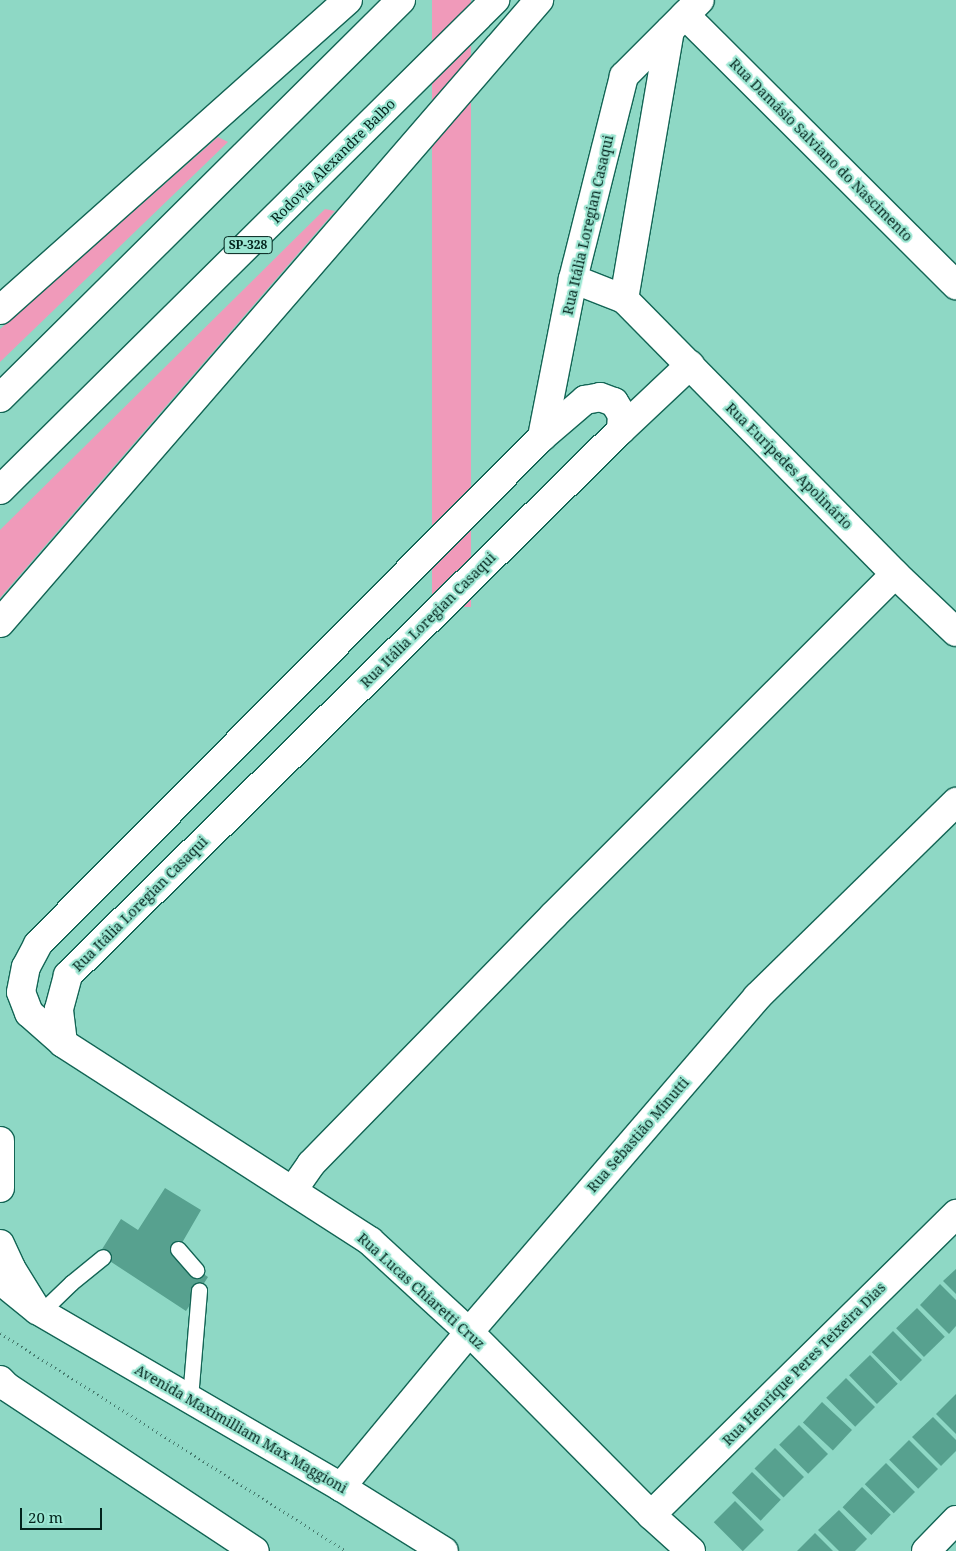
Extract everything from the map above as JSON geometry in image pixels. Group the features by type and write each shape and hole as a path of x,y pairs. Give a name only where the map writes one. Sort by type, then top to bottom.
{"main road":[{"path":"0,310 348,0"},
{"path":"0,398 401,0"},
{"name":"Rodovia Alexandre Balbo","path":"0,490 495,0"},
{"path":"0,623 539,0"},
{"path":"573,279 624,299 685,15"},
{"name":"Rua Itália Loregian Casaqui","path":"542,437 573,279 624,76 685,15"},
{"name":"Rua Damásio Salviano do Nascimento","path":"685,15 956,286"},
{"name":"Rua Eurípedes Apolinário","path":"624,299 895,574 956,632"},
{"name":"Rua Itália Loregian Casaqui","path":"63,1044 59,1009 68,975 621,430 690,366"},
{"path":"63,1044 29,1013 21,992 26,967 38,944 542,437 586,400 600,396 614,402 622,415 621,430"},
{"path":"293,1190 310,1164 554,914 895,574"},
{"name":"Rua Sebastião Minutti","path":"341,1487 469,1332 757,997 956,802"},
{"name":"Rua Lucas Chiaretti Cruz","path":"63,1044 370,1241 469,1332 651,1515 691,1551"},
{"path":"0,1141 0,1188"},
{"name":"Rua Henrique Peres Teixeira Dias","path":"651,1515 956,1214"},
{"path":"0,1244 11,1268 39,1311"},
{"name":"Avenida Maximilliam Max Maggioni","path":"0,1280 39,1311 341,1487 444,1551"},
{"path":"2,1385 255,1551"},
{"path":"926,1551 956,1520"}],"lane":[{"path":"178,1249 196,1270"},
{"path":"39,1311 103,1257"},
{"path":"190,1398 200,1290"}],"path":[{"path":"0,1334 346,1551"}],"shaded area":[{"path":"432,0 471,0 471,607 432,607"},
{"path":"218,137 228,142 0,362 0,329"},
{"path":"325,209 335,211 0,598 0,530"}],"building":[{"path":"165,1188 201,1210 175,1255 208,1277 186,1311 99,1254 121,1219 138,1230"},
{"path":"956,1269 956,1294 943,1281"},
{"path":"940,1284 956,1300 956,1326 949,1334 920,1305"},
{"path":"917,1308 945,1337 924,1357 896,1328"},
{"path":"893,1331 922,1360 901,1381 872,1352"},
{"path":"870,1355 898,1384 877,1404 849,1375"},
{"path":"846,1378 875,1407 855,1427 826,1398"},
{"path":"956,1394 956,1434 936,1414"},
{"path":"822,1402 852,1430 833,1450 803,1422"},
{"path":"933,1417 956,1440 956,1451 941,1466 912,1437"},
{"path":"799,1425 828,1454 808,1474 779,1445"},
{"path":"909,1440 938,1469 918,1489 889,1460"},
{"path":"775,1448 804,1477 783,1497 754,1469"},
{"path":"886,1463 915,1492 894,1513 865,1484"},
{"path":"752,1472 781,1500 761,1521 732,1493"},
{"path":"862,1487 891,1515 871,1535 843,1507"},
{"path":"735,1501 764,1530 743,1551 714,1522"},
{"path":"839,1510 867,1539 855,1551 839,1551 818,1530"},
{"path":"815,1533 833,1551 797,1551"}]}
